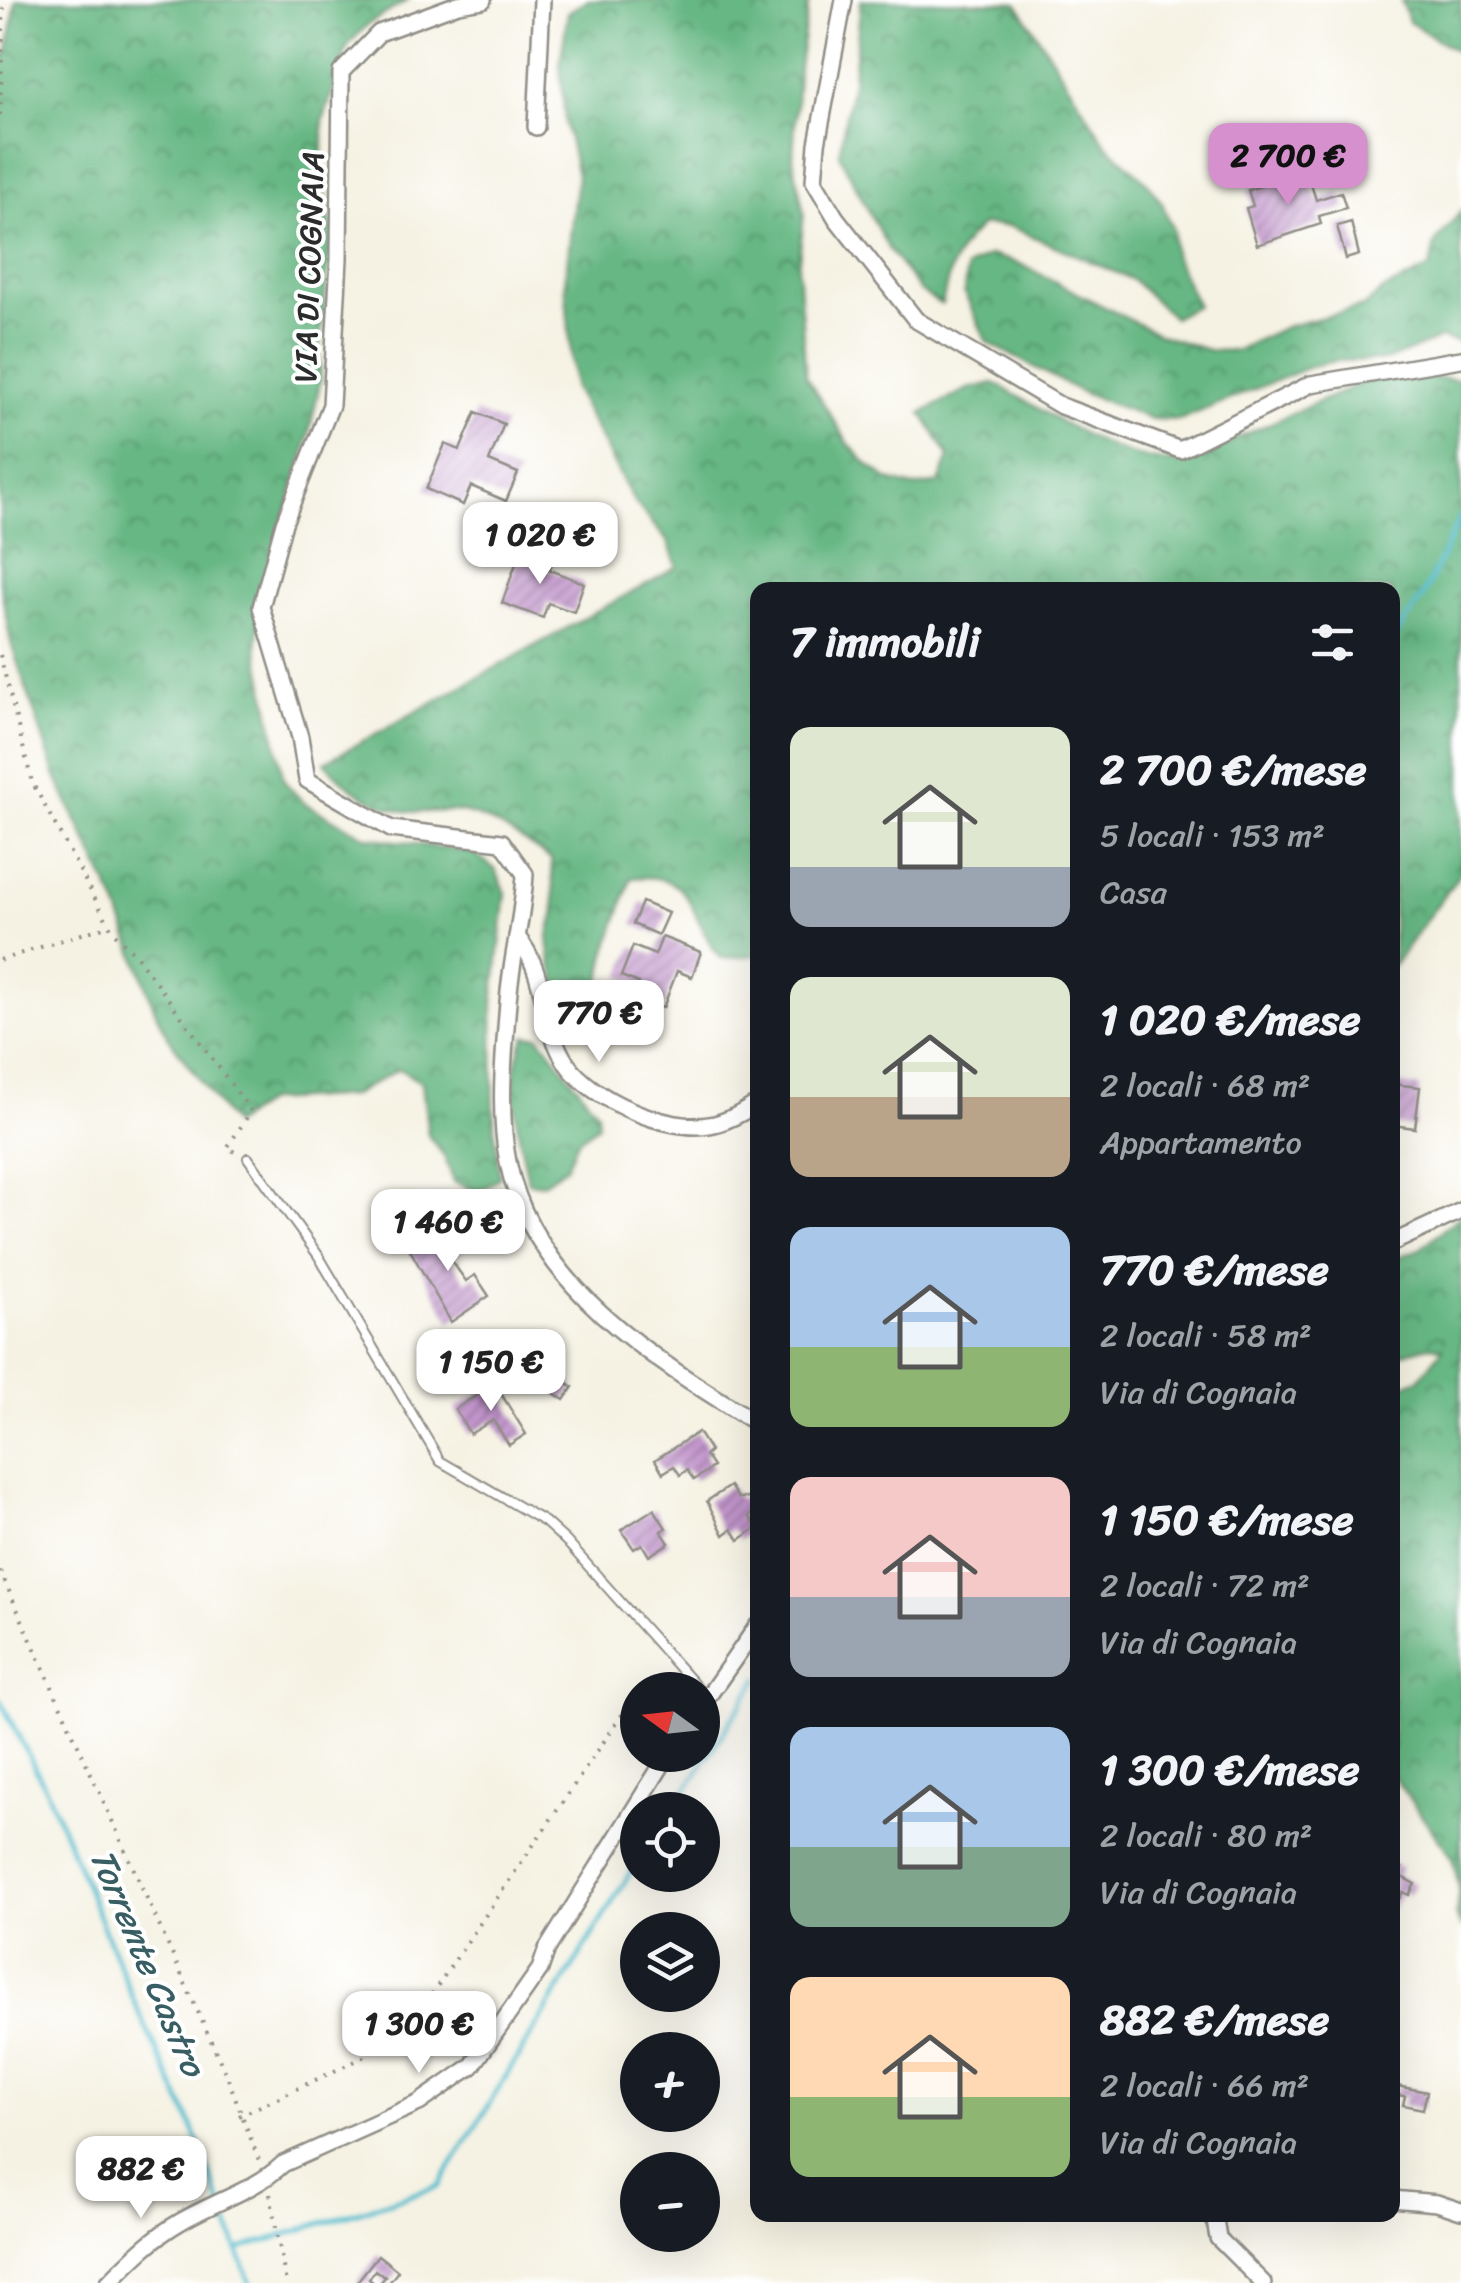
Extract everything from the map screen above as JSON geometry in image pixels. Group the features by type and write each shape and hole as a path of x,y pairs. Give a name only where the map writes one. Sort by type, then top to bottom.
{"street":[{"name":"VIA DI COGNAIA","path":"483,0 458,4 379,32 340,72 339,259 331,406 284,523 261,608 300,736 308,780 391,829 502,842 525,874 504,1080 507,1159 518,1201 551,1258 620,1330 665,1366 750,1419"},
{"path":"536,127 542,0"},
{"path":"844,0 817,144 814,181 836,218 916,320 1061,406 1180,450 1311,384 1461,360"},
{"path":"517,938 536,962 548,1024 567,1063 594,1093 650,1117 709,1126 750,1106"},
{"path":"1400,1239 1461,1211"},
{"path":"720,1675 750,1635"},
{"path":"108,2283 148,2243 210,2206 269,2177 283,2164 419,2104 472,2066 540,1969 548,1948 657,1772"},
{"path":"1400,2200 1437,2203 1461,2211"},
{"path":"1215,2222 1218,2238 1263,2283"}],"lane":[{"path":"248,1158 318,1255 440,1461 545,1522 566,1540 681,1672"}],"path":[{"path":"0,115 4,0"},
{"path":"0,655 32,782 110,925 251,1111 227,1148 248,1158"},
{"path":"0,960 110,925"},
{"path":"0,1571 269,2177 272,2222 286,2283"},
{"path":"239,2116 362,2058 423,2007 471,1931 620,1718"}],"green space":[{"path":"16,0 408,0 367,25 348,45 323,121 323,179 332,232 319,351 321,379 303,460 261,595 257,648 284,781 304,803 367,837 473,852 495,869 506,893 493,1004 494,1121 500,1177 479,1192 454,1182 444,1156 428,1135 422,1083 399,1069 351,1096 267,1101 233,1125 168,1037 117,905 56,777 11,643 0,583 0,60 8,51"},
{"path":"588,0 809,0 798,74 793,158 804,214 798,268 806,376 849,444 889,480 914,487 939,483 949,457 922,413 968,389 994,383 1108,445 1157,460 1183,462 1375,377 1400,374 1461,380 1461,872 1400,956 1400,582 750,582 750,956 721,958 680,890 653,878 631,878 605,957 596,1010 568,1015 551,964 548,939 555,911 551,859 481,818 456,811 391,808 353,789 333,772 325,762 677,567 668,542 633,500 574,389 565,282 577,175 565,122 560,66 568,12"},
{"path":"861,0 1017,3 1106,144 1147,182 1162,203 1173,230 1174,256 1197,305 1173,318 1133,280 1009,226 982,225 965,242 951,270 942,305 920,291 889,250 839,154"},
{"path":"1401,0 1461,0 1461,54 1409,22"},
{"path":"1461,211 1461,342 1440,338 1388,360 1333,361 1307,368 1179,420 1152,419 1085,394 987,342 964,292 967,267 990,255 1018,263 1160,335 1211,351 1237,350 1285,327 1363,307 1382,291 1430,268 1435,243"},
{"path":"526,1036 539,1036 597,1112 598,1125 577,1141 566,1167 542,1184 528,1182 515,1108 515,1071"},
{"path":"1461,1215 1461,1928 1456,1914 1459,1887 1452,1857 1400,1786 1400,1387 1419,1379 1443,1348 1429,1346 1400,1354 1400,1256 1420,1249"}],"building":[{"path":"1307,171 1316,200 1341,192 1346,208 1319,216 1321,224 1257,245 1246,208 1253,206 1248,190"},
{"path":"1351,222 1359,255 1346,259 1337,226"},
{"path":"476,412 504,424 489,461 518,473 506,501 471,486 463,505 426,489 445,444 460,450"},
{"path":"520,552 552,563 549,570 584,583 574,612 548,603 543,618 502,603"},
{"path":"642,902 668,913 658,935 633,924"},
{"path":"662,937 701,952 692,977 677,971 663,1008 633,997 639,983 621,976 633,946 655,955"},
{"path":"1400,1085 1420,1087 1415,1128 1400,1126"},
{"path":"448,1224 463,1245 448,1256 466,1281 475,1275 489,1296 451,1322 410,1250"},
{"path":"558,1376 573,1387 564,1400 548,1389"},
{"path":"495,1384 526,1434 509,1445 493,1420 470,1434 455,1409"},
{"path":"698,1432 710,1451 705,1455 713,1467 694,1480 687,1470 680,1475 674,1466 663,1473 655,1460"},
{"path":"730,1486 738,1498 750,1498 750,1533 739,1540 732,1529 724,1535 707,1501"},
{"path":"654,1509 666,1528 661,1531 669,1543 649,1556 642,1544 634,1549 621,1530"},
{"path":"1400,1876 1415,1884 1409,1895 1403,1892 1400,1897"},
{"path":"1400,2087 1427,2092 1423,2109 1403,2105 1405,2096 1400,2096"},
{"path":"378,2255 398,2271 389,2283 380,2283 385,2277 375,2270 369,2279 374,2283 356,2283"}],"waterway":[{"path":"1400,629 1423,596 1461,516"},
{"path":"685,1792 750,1691"},
{"name":"Torrente Castro","path":"0,1700 47,1791 136,2006 192,2125 250,2283"},
{"path":"237,2250 439,2186 620,1889"}]}
